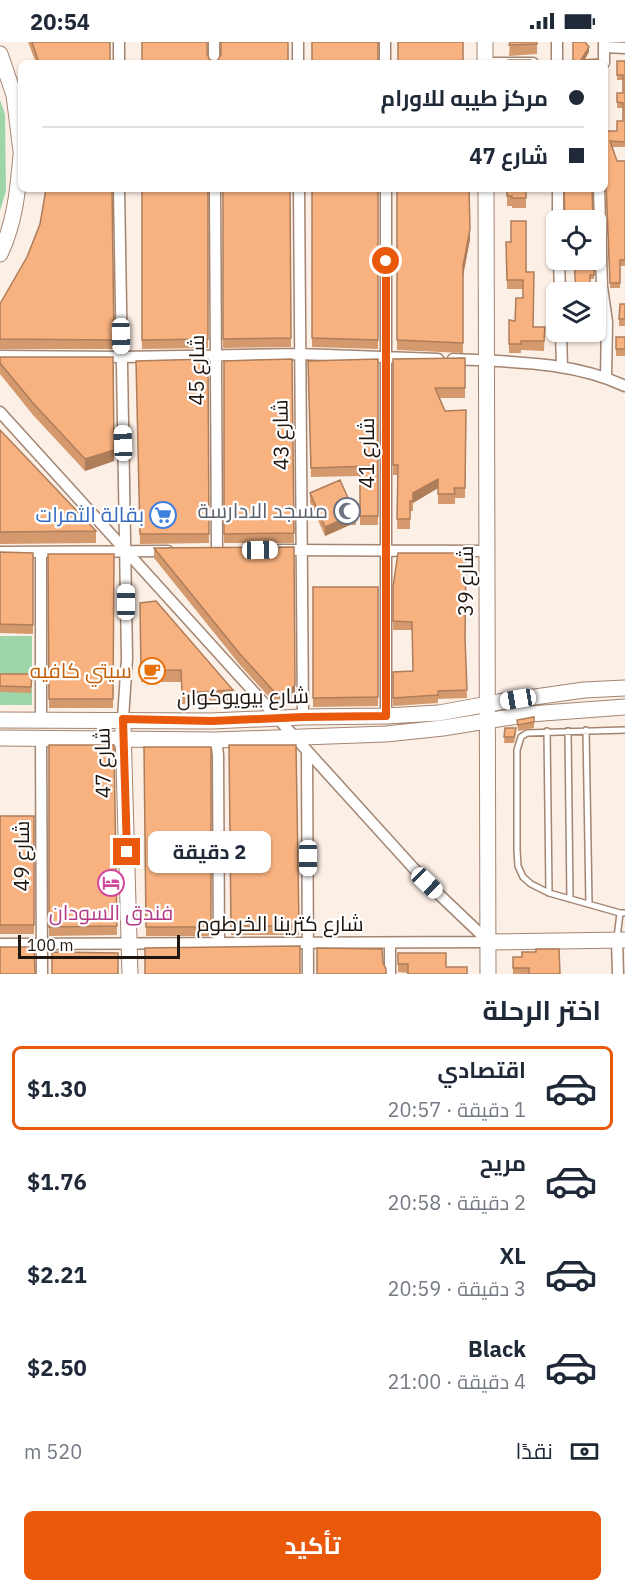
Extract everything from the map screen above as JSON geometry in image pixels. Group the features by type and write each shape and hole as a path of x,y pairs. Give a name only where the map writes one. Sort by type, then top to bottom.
{"street":[{"path":"119,42 119,60"},
{"path":"214,42 214,60"},
{"path":"298,42 298,60"},
{"path":"385,42 385,60"},
{"path":"485,42 485,60"},
{"path":"557,42 557,60"},
{"path":"604,45 625,48"},
{"path":"0,54 14,95 18,128"},
{"path":"0,254 5,243 18,187"},
{"name":"شارع 47","path":"119,192 127,658 123,738 130,974"},
{"name":"شارع 45","path":"206,550 223,550 215,192"},
{"name":"شارع 43","path":"299,192 303,717"},
{"name":"شارع 41","path":"386,192 386,716"},
{"name":"شارع 39","path":"486,192 488,974"},
{"path":"558,192 558,210"},
{"path":"599,192 602,287 607,322 606,377"},
{"path":"561,342 562,367"},
{"path":"0,356 122,357 299,354 485,361 562,367 606,377 625,386"},
{"path":"0,412 427,883 489,942 621,940 618,974"},
{"path":"271,550 487,551"},
{"path":"0,552 182,551"},
{"path":"40,552 41,721"},
{"name":"شارع بيويوكوان","path":"0,720 212,721 386,716 439,713 584,690 625,688"},
{"name":"شارع بيويوكوان","path":"0,738 216,740 386,734 530,714 625,707"},
{"name":"شارع 49","path":"41,739 42,974"},
{"path":"216,740 219,944"},
{"path":"307,751 308,974"},
{"name":"شارع كترينا الخرطوم","path":"0,944 489,942"},
{"path":"390,943 390,974"}],"lane":[{"path":"568,730 570,899"},
{"path":"586,730 589,904"},
{"path":"621,940 622,913 549,892 531,884 523,877 518,866 517,750 521,737 526,733 625,730"},
{"path":"547,731 549,892"}],"green space":[{"path":"0,100 5,114 6,191 0,211"},
{"path":"0,636 32,636 32,705 0,705"}],"building":[{"path":"32,42 110,42 110,60 38,60"},
{"path":"142,42 207,42 207,54 210,60 142,60"},
{"path":"221,42 288,42 288,60 218,60 221,54"},
{"path":"312,42 378,42 378,60 312,60"},
{"path":"398,42 463,42 463,60 398,60"},
{"path":"510,42 537,42 537,44 509,45"},
{"path":"573,42 585,42 589,47 581,60 573,60"},
{"path":"617,61 625,61 625,142 610,141 617,161 625,161 625,260 620,260 620,283 610,283 606,192 608,131 617,131 617,121 623,121 623,103 617,102 617,93 623,93 623,75 617,75"},
{"path":"45,192 112,192 114,340 0,339 0,304 27,257 40,224"},
{"path":"142,192 208,192 208,339 142,340"},
{"path":"223,192 290,192 291,338 223,339"},
{"path":"312,192 378,192 378,340 312,338"},
{"path":"397,192 469,192 470,229 463,266 463,343 397,340"},
{"path":"507,192 526,192 526,198 507,196"},
{"path":"564,192 592,192 593,210 565,210"},
{"path":"511,221 526,221 526,272 534,272 533,327 545,327 544,341 521,341 521,344 509,344 509,320 515,321 516,298 523,298 523,280 507,280 506,242 511,242"},
{"path":"575,270 594,270 594,275 590,275 590,282 575,282"},
{"path":"620,304 625,304 625,319 619,319"},
{"path":"616,337 625,337 625,349 616,349"},
{"path":"0,357 113,357 114,450 85,459 33,403 0,363"},
{"path":"465,358 465,388 435,388 445,411 466,410 465,488 454,488 455,494 438,494 438,479 413,493 413,501 410,501 410,519 397,519 398,465 393,465 393,359"},
{"path":"208,359 209,534 140,534 136,361"},
{"path":"292,359 294,533 224,534 224,361"},
{"path":"378,359 378,516 360,516 360,471 370,466 311,468 308,361"},
{"path":"0,430 96,531 0,532"},
{"name":"مسجد الادارسة","path":"340,480 356,516 350,516 325,527 310,493"},
{"path":"294,547 295,685 284,697 279,697 240,654 154,548"},
{"path":"0,552 33,553 33,625 0,624"},
{"path":"398,553 466,553 467,690 438,691 438,695 393,698 393,672 413,671 412,622 393,621 393,587"},
{"path":"48,554 114,554 113,699 49,699"},
{"path":"313,587 378,587 378,697 313,698"},
{"path":"156,601 233,690 182,693 181,670 141,671 140,603"},
{"path":"0,674 32,674 31,687 0,686"},
{"path":"534,717 534,722 518,725 517,720"},
{"path":"505,728 516,728 514,737 504,737"},
{"path":"49,745 114,745 117,926 49,927"},
{"path":"229,745 296,745 299,926 231,926"},
{"path":"144,747 211,747 211,927 146,927"},
{"path":"0,816 34,816 34,925 0,925"},
{"path":"300,946 300,974 145,974 145,948"},
{"path":"0,947 34,947 35,974 0,974"},
{"path":"317,948 382,949 386,974 317,974"},
{"path":"536,949 559,949 560,974 529,974 529,968 513,968 513,957 522,957 522,952 536,952"},
{"path":"52,952 118,953 118,974 52,974"},
{"path":"398,953 446,953 446,967 467,967 467,974 408,974 408,964 398,964"}],"place":[{"name":"مسجد الادارسة","path":"347,511"},
{"name":"بقالة الثمرات","path":"163,515"},
{"name":"سيتي كافيه","path":"152,671"},
{"name":"فندق السودان","path":"111,883"}],"route":[{"path":"127,852 123,719 212,721 386,716 386,261"}]}
